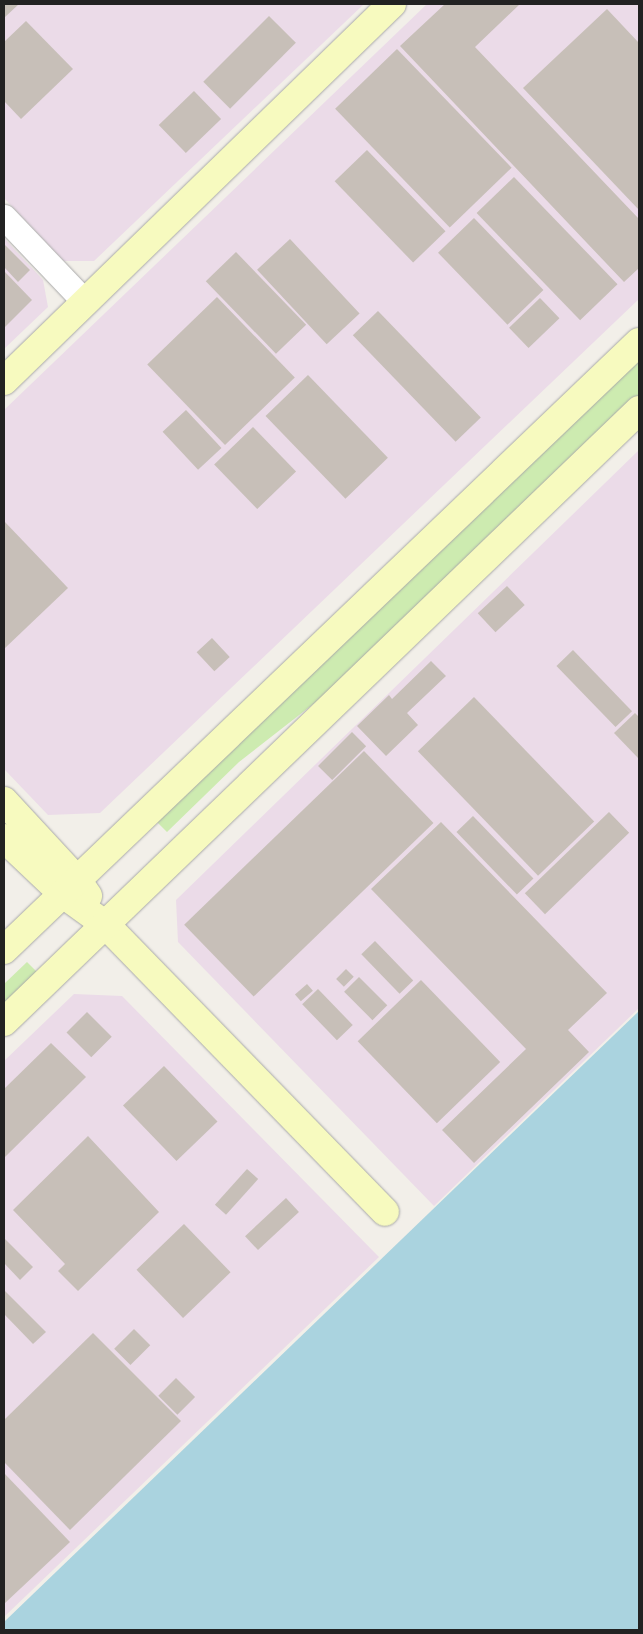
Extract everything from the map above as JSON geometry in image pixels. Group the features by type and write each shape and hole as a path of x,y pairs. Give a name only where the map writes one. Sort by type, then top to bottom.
{"street":[{"path":"4,381 392,4"},
{"path":"4,217 85,302"},
{"path":"4,950 639,342"},
{"path":"4,1022 639,410"},
{"path":"4,801 70,887 385,1212"},
{"path":"4,838 70,887"}],"shaded area":[{"path":"4,4 364,4 94,261 64,261 4,198"},
{"path":"427,4 639,4 639,299 100,813 48,815 4,769 4,410"},
{"path":"4,238 43,280 48,307 4,349"},
{"path":"639,450 639,1008 434,1206 178,942 176,900"},
{"path":"74,994 122,996 379,1257 4,1617 4,1061"}],"green space":[{"path":"639,354 639,395 330,691 239,762 167,832 155,820"},
{"path":"27,962 38,973 4,1006 4,984"}],"water":[{"path":"639,1011 639,1630 4,1630 4,1622"}],"building":[{"path":"4,4 19,4 4,18"},
{"path":"445,4 520,4 475,47 639,219 639,268 624,282 400,46"},
{"path":"607,9 639,43 639,210 523,88"},
{"path":"269,16 296,43 230,109 203,82"},
{"path":"26,21 73,69 21,119 4,101 4,42"},
{"path":"397,49 512,168 450,227 335,109"},
{"path":"194,91 221,119 186,153 159,125"},
{"path":"367,150 445,231 413,263 335,181"},
{"path":"514,177 618,284 580,320 477,213"},
{"path":"474,218 543,290 507,325 438,253"},
{"path":"290,239 360,314 327,344 257,270"},
{"path":"4,244 30,270 18,282 4,267"},
{"path":"236,252 306,325 276,354 206,281"},
{"path":"4,271 32,300 4,328"},
{"path":"217,297 295,378 225,445 147,364"},
{"path":"540,298 559,318 529,348 509,328"},
{"path":"378,311 481,417 456,442 353,335"},
{"path":"308,375 388,458 345,499 266,416"},
{"path":"186,410 221,448 198,470 163,432"},
{"path":"253,427 296,472 257,509 214,465"},
{"path":"4,521 68,588 4,649"},
{"path":"507,586 525,605 495,632 478,613"},
{"path":"212,638 230,657 214,671 197,652"},
{"path":"573,650 632,711 616,727 556,666"},
{"path":"431,661 446,676 407,713 418,725 386,756 357,726 389,695 392,699"},
{"path":"474,697 594,821 538,876 418,751"},
{"path":"635,713 639,717 639,759 614,733"},
{"path":"352,732 366,746 332,780 318,766"},
{"path":"364,751 433,823 254,997 184,925"},
{"path":"609,812 629,833 545,914 525,893"},
{"path":"473,816 533,879 517,895 456,832"},
{"path":"441,822 607,993 568,1030 589,1052 474,1163 442,1130 526,1049 371,889"},
{"path":"375,941 413,981 400,994 361,954"},
{"path":"346,969 354,977 344,987 336,979"},
{"path":"359,977 387,1005 372,1020 344,992"},
{"path":"421,980 500,1062 437,1123 358,1041"},
{"path":"307,984 313,991 301,1001 295,994"},
{"path":"318,989 353,1025 337,1040 302,1004"},
{"path":"87,1012 112,1037 91,1057 66,1033"},
{"path":"51,1043 86,1077 4,1158 4,1089"},
{"path":"164,1066 217,1121 176,1161 123,1106"},
{"path":"88,1136 159,1212 78,1291 58,1271 65,1264 13,1210"},
{"path":"247,1169 258,1179 226,1215 215,1205"},
{"path":"286,1198 299,1212 258,1250 245,1236"},
{"path":"184,1224 231,1272 183,1318 137,1270"},
{"path":"4,1238 33,1267 20,1280 4,1263"},
{"path":"4,1290 46,1332 33,1344 4,1314"},
{"path":"134,1329 150,1345 130,1365 114,1349"},
{"path":"93,1333 181,1421 70,1530 4,1462 4,1420"},
{"path":"176,1378 195,1397 177,1415 158,1396"},
{"path":"4,1473 70,1542 4,1604"}]}
